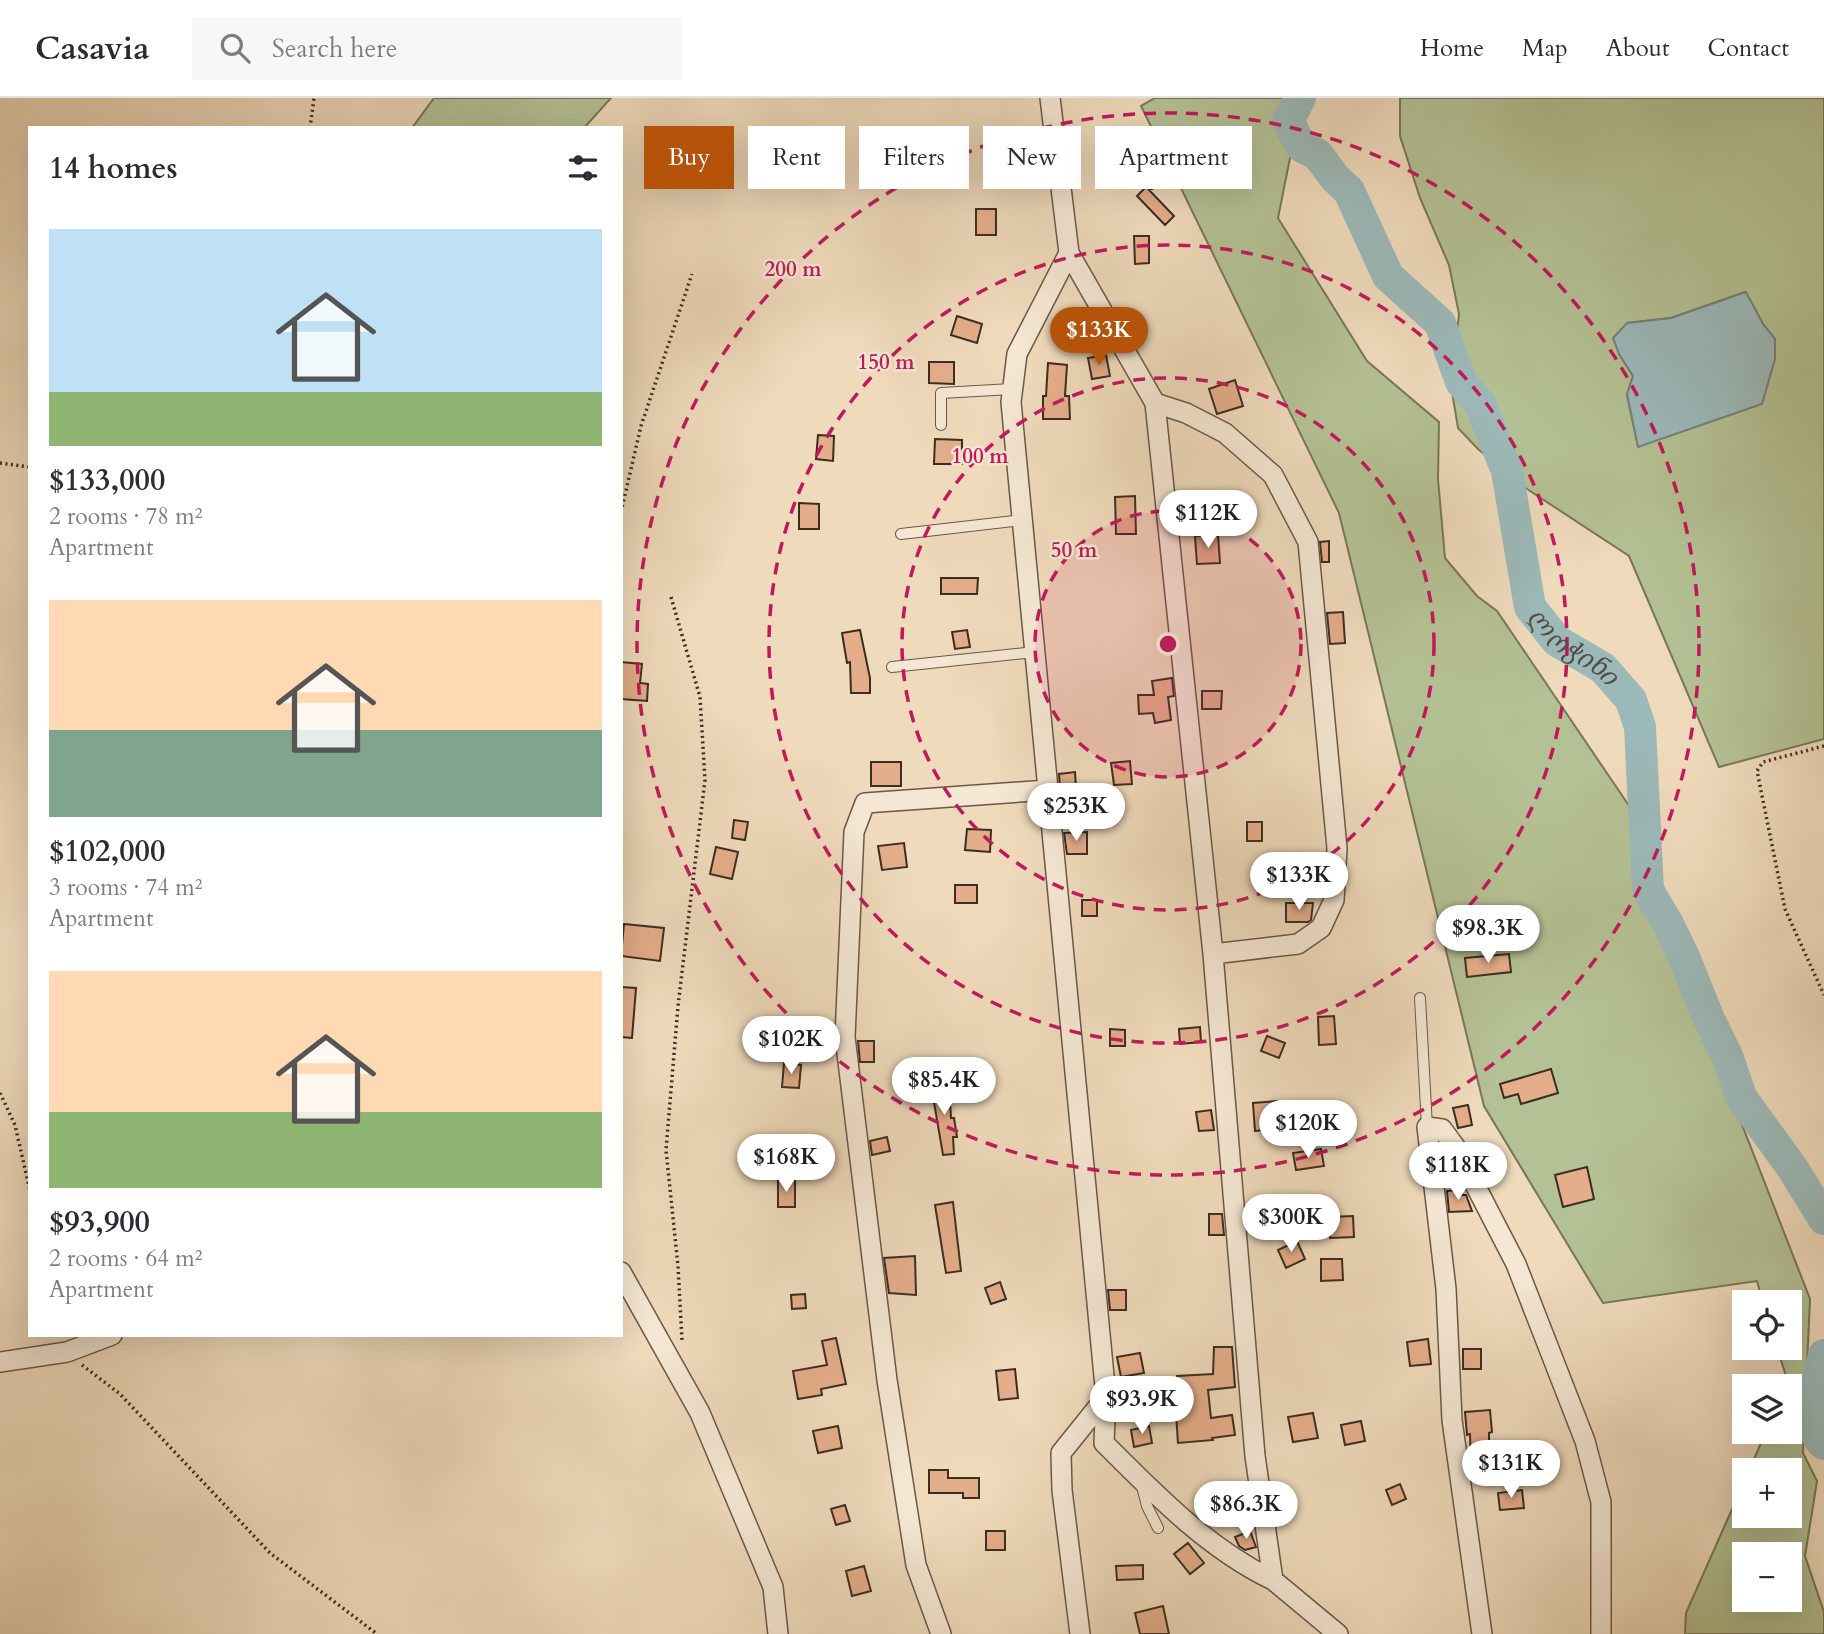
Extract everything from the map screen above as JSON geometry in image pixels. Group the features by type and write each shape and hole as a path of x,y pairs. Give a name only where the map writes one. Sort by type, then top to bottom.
{"street":[{"path":"1050,98 1069,253 1155,402 1213,954 1255,1455 1273,1580"},
{"path":"1069,253 1017,354 1011,402 1106,1397 1104,1443 1182,1518 1245,1567 1273,1580 1338,1634"},
{"path":"1155,402 1186,413 1225,433 1273,475 1308,542 1337,848 1334,900 1321,928 1298,944 1213,954"},
{"path":"941,1634 916,1565 895,1433 845,1037 855,832 865,803 1048,790"},
{"path":"1482,1634 1452,1420 1446,1289 1427,1127 1442,1129 1456,1148 1516,1264 1585,1441 1601,1502 1601,1634"},
{"path":"623,1276 699,1412 773,1587 778,1634"},
{"path":"0,1362 66,1352 107,1337"},
{"path":"1080,1634 1062,1490 1061,1453 1106,1397"}],"lane":[{"path":"941,425 941,393 1012,389"},
{"path":"901,534 1022,520"},
{"path":"892,667 1035,652"},
{"path":"1420,998 1427,1127"},
{"path":"1141,1480 1147,1506 1158,1528"}],"path":[{"path":"310,126 314,98"},
{"path":"623,503 641,426 691,274"},
{"path":"0,463 28,467"},
{"path":"671,597 700,697 705,780 678,1006 666,1150 684,1348"},
{"path":"1824,746 1763,762 1757,771 1785,909 1824,995"},
{"path":"0,1093 15,1125 28,1182"},
{"path":"66,1352 120,1394 270,1553 377,1634"}],"green space":[{"path":"434,98 611,98 586,126 413,126"},
{"path":"1155,98 1302,98 1278,218 1367,361 1439,422 1438,479 1445,558 1477,596 1497,611 1636,816 1640,895 1732,1099 1810,1299 1803,1453 1817,1481 1805,1556 1824,1612 1824,1634 1685,1634 1686,1613 1732,1509 1732,1528 1802,1528 1802,1458 1754,1458 1761,1444 1802,1444 1802,1374 1785,1374 1781,1360 1802,1360 1802,1290 1760,1290 1757,1281 1603,1303 1484,1106 1339,513 1181,189 1252,189 1252,126 1151,126 1141,106"},
{"path":"1400,98 1824,98 1824,739 1719,767 1629,556 1527,489 1478,449 1458,428 1451,386 1459,314 1449,265 1420,198 1400,136","holes":["1745,292 1775,339 1638,446 1627,395 1633,376 1619,354 1628,323 1671,318"]}],"water":[{"path":"1746,292 1763,324 1775,339 1775,359 1762,404 1638,447 1627,394 1633,376 1619,354 1613,338 1627,323 1671,318"}],"building":[{"path":"1144,189 1152,189 1149,190 1174,216 1165,225 1137,196"},
{"path":"976,209 996,209 996,235 976,235"},
{"path":"1134,236 1149,236 1149,263 1135,264"},
{"path":"957,316 982,324 977,343 951,335"},
{"path":"1106,355 1110,376 1092,379 1088,358"},
{"path":"929,362 954,362 954,384 929,383"},
{"path":"1048,363 1067,365 1065,396 1069,396 1070,419 1043,419"},
{"path":"1235,380 1243,406 1217,414 1209,389"},
{"path":"818,435 834,436 833,461 816,459"},
{"path":"935,439 962,440 962,464 934,464"},
{"path":"1135,496 1136,534 1116,534 1115,497"},
{"path":"799,503 819,504 819,529 799,529"},
{"path":"1218,535 1220,563 1197,564 1195,536"},
{"path":"1329,541 1329,562 1322,562 1320,542"},
{"path":"941,578 978,578 977,594 941,594"},
{"path":"1343,612 1345,643 1330,644 1327,613"},
{"path":"860,630 870,678 870,693 851,693 850,662 847,663 842,633"},
{"path":"967,630 970,647 955,649 952,632"},
{"path":"623,662 642,664 640,683 648,684 647,701 623,699"},
{"path":"1172,678 1174,696 1168,697 1171,720 1155,723 1153,713 1139,714 1138,695 1154,695 1152,681"},
{"path":"1202,691 1222,691 1221,709 1202,709"},
{"path":"1130,761 1132,784 1114,785 1111,763"},
{"path":"871,762 901,762 901,786 871,786"},
{"path":"1075,772 1076,788 1060,789 1059,774"},
{"path":"734,820 748,822 745,840 732,838"},
{"path":"1247,822 1262,822 1262,841 1247,841"},
{"path":"967,829 991,830 990,852 965,850"},
{"path":"1087,832 1087,854 1067,854 1064,833"},
{"path":"904,843 907,867 882,870 878,846"},
{"path":"716,847 738,852 732,879 710,874"},
{"path":"955,885 977,885 977,903 955,903"},
{"path":"1082,900 1097,900 1097,916 1082,916"},
{"path":"1286,903 1313,903 1311,920 1286,922"},
{"path":"624,924 664,928 660,961 623,956"},
{"path":"1509,954 1511,972 1467,977 1465,958"},
{"path":"623,987 636,988 632,1038 623,1037"},
{"path":"1334,1016 1336,1044 1319,1045 1318,1017"},
{"path":"1200,1027 1201,1042 1180,1044 1179,1029"},
{"path":"1110,1029 1125,1030 1125,1046 1110,1046"},
{"path":"1267,1036 1285,1043 1279,1058 1261,1051"},
{"path":"858,1041 874,1041 874,1062 860,1062"},
{"path":"784,1063 801,1065 799,1088 782,1087"},
{"path":"1551,1069 1558,1093 1521,1104 1518,1094 1504,1098 1500,1084"},
{"path":"949,1083 951,1118 954,1118 957,1137 953,1137 954,1154 943,1155 931,1085"},
{"path":"1277,1101 1279,1129 1255,1131 1253,1103"},
{"path":"1468,1105 1472,1125 1458,1128 1453,1108"},
{"path":"1211,1110 1214,1130 1199,1131 1196,1112"},
{"path":"887,1137 890,1151 872,1155 870,1141"},
{"path":"1321,1149 1324,1166 1296,1170 1293,1153"},
{"path":"1587,1167 1594,1199 1563,1207 1555,1175"},
{"path":"778,1180 795,1180 795,1207 778,1207"},
{"path":"1461,1190 1462,1195 1466,1195 1472,1211 1449,1212 1447,1191"},
{"path":"953,1202 961,1271 946,1273 935,1205"},
{"path":"1209,1214 1222,1214 1224,1235 1209,1235"},
{"path":"1353,1216 1354,1237 1330,1238 1329,1217"},
{"path":"1297,1241 1305,1259 1286,1268 1278,1250"},
{"path":"915,1256 916,1295 889,1293 884,1258"},
{"path":"1321,1259 1342,1259 1343,1280 1321,1281"},
{"path":"1000,1282 1006,1299 991,1304 985,1288"},
{"path":"1108,1290 1126,1290 1126,1310 1110,1310"},
{"path":"805,1294 806,1308 792,1309 791,1295"},
{"path":"836,1338 846,1384 821,1389 822,1395 798,1399 793,1371 827,1365 822,1341"},
{"path":"1428,1339 1431,1364 1410,1366 1407,1342"},
{"path":"1214,1347 1232,1347 1235,1387 1208,1390 1211,1418 1232,1415 1235,1435 1178,1443 1175,1398 1178,1398 1177,1376 1213,1374"},
{"path":"1463,1349 1481,1349 1481,1369 1463,1369"},
{"path":"1140,1353 1144,1373 1121,1377 1117,1357"},
{"path":"1015,1369 1018,1398 999,1400 996,1371"},
{"path":"1490,1410 1492,1432 1489,1433 1489,1466 1471,1466 1470,1434 1467,1435 1465,1412"},
{"path":"1313,1413 1318,1438 1293,1442 1288,1417"},
{"path":"1361,1421 1365,1441 1345,1445 1341,1425"},
{"path":"838,1426 842,1448 818,1453 813,1431"},
{"path":"1149,1426 1152,1443 1134,1447 1131,1430"},
{"path":"929,1470 948,1470 948,1478 979,1478 979,1498 963,1498 963,1493 929,1493"},
{"path":"1400,1484 1406,1499 1392,1505 1386,1490"},
{"path":"1522,1490 1524,1508 1500,1510 1498,1493"},
{"path":"845,1505 850,1521 836,1525 831,1509"},
{"path":"986,1531 1005,1531 1005,1550 986,1550"},
{"path":"1250,1531 1256,1547 1245,1550 1239,1546 1235,1537"},
{"path":"1188,1543 1204,1563 1190,1574 1174,1554"},
{"path":"1143,1565 1143,1579 1117,1580 1116,1566"},
{"path":"864,1566 871,1591 852,1596 846,1571"},
{"path":"1163,1606 1169,1634 1140,1634 1135,1613"}],"waterway":[{"name":"ლოჭინი","path":"1300,98 1288,121 1301,146 1318,155 1335,178 1349,191 1388,276 1440,323 1461,382 1480,404 1507,471 1530,607 1557,641 1603,668 1631,700 1640,727 1648,890 1684,957 1728,1058 1741,1097 1793,1169 1824,1219"},
{"name":"ლოჭინი","path":"1824,1355 1813,1414 1814,1426 1824,1444"}]}
